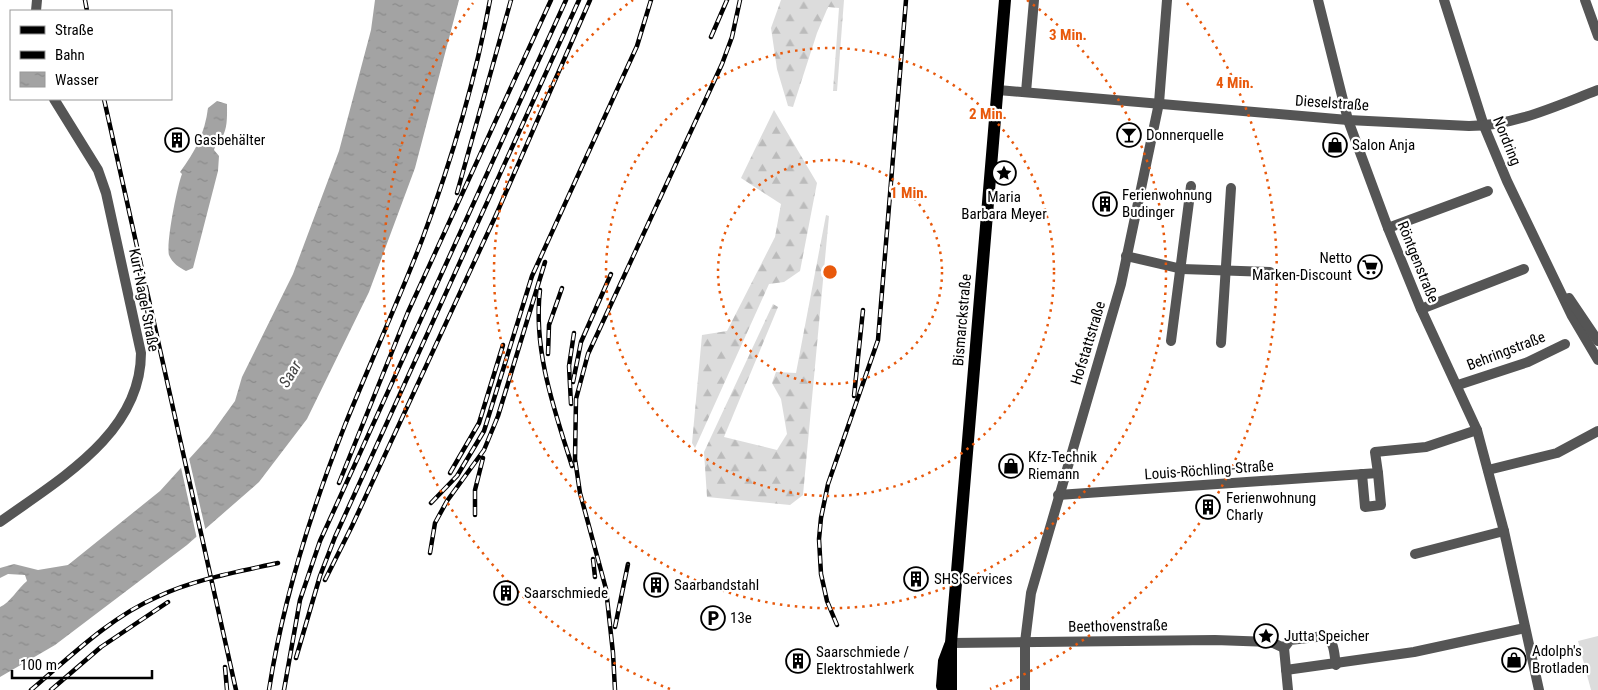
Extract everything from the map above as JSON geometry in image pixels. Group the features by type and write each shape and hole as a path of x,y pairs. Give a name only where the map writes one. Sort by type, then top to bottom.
{"main road":[{"name":"Bismarckstraße","path":"950,690 953,662 951,642 1006,0"},
{"name":"Bismarckstraße","path":"942,690 944,661 951,642"}],"street":[{"path":"1026,92 1034,0"},
{"name":"Hofstattstraße","path":"1025,690 1025,642 1035,575 1121,284 1159,103 1167,0"},
{"name":"Röntgenstraße","path":"1318,0 1348,120 1388,228 1421,308 1458,385 1477,430 1504,531 1539,690"},
{"name":"Nordring","path":"1444,0 1484,126 1522,214 1580,330 1598,360"},
{"path":"1585,0 1598,36"},
{"name":"Dieselstraße","path":"998,90 1348,120 1484,126 1524,118 1598,90"},
{"name":"Kurt-Nagel-Straße","path":"0,522 81,463 101,443 128,406 141,366 141,353 106,193 98,170 55,100"},
{"path":"1171,341 1182,269 1191,186"},
{"path":"1221,343 1231,188"},
{"path":"1388,228 1488,191"},
{"path":"1126,256 1182,269 1225,272 1270,272"},
{"path":"1421,308 1524,269"},
{"name":"Nordring","path":"1559,286 1598,341"},
{"name":"Behringstraße","path":"1458,385 1528,362 1565,344"},
{"path":"1362,474 1365,506 1381,505 1375,452 1426,447 1477,430"},
{"path":"1488,470 1557,453 1598,431"},
{"name":"Louis-Röchling-Straße","path":"1058,495 1378,473"},
{"path":"1415,554 1504,531"},
{"path":"1286,670 1336,665 1414,652 1525,628"},
{"path":"1288,690 1284,648 1290,640 1325,636 1330,639 1333,645 1336,665"},
{"name":"Beethovenstraße","path":"951,642 1215,640 1271,642 1284,648"}],"green space":[{"path":"781,0 844,0 837,91 833,91 839,8 828,7 817,33 793,107 788,106 777,69 771,28"},
{"path":"774,110 817,183 800,271 784,282 769,284 695,448 692,443 702,335 727,331 775,237 781,204 741,178"},
{"path":"826,215 829,216 803,495 790,505 707,497 704,452 773,304 778,307 724,437 777,450 787,434 781,399 772,383 776,372 796,373"},
{"path":"1598,636 1598,690 1591,690 1578,641"}],"water":[{"name":"Saar","path":"375,0 459,0 415,168 369,292 307,419 259,482 187,545 55,645 0,677 0,607 27,581 25,575 8,574 0,578 0,568 14,564 38,570 68,565 160,491 209,437 235,401 242,377 293,274 339,151 371,30"},
{"path":"217,101 227,104 226,128 214,150 219,156 218,171 193,268 186,271 179,267 169,255 172,215 182,174 180,172 198,142 208,108"}],"pier":[{"path":"188,454 206,532 197,539 180,463"}],"railway":[{"path":"85,0 87,10"},
{"path":"269,690 290,589 310,523 345,425 433,211 470,91 490,0"},
{"path":"457,193 511,0"},
{"path":"339,483 408,312 551,0"},
{"path":"284,690 300,600 320,541 566,0"},
{"path":"296,658 320,576 335,537 579,0"},
{"path":"325,580 352,526 496,215 590,0"},
{"path":"431,503 457,476 484,431 532,276 637,46 651,0"},
{"path":"711,37 727,0"},
{"path":"615,690 606,589 580,493 575,459 576,399 588,354 722,64 732,37 740,0"},
{"path":"837,625 827,601 821,574 819,539 821,518 828,484 878,340 906,0"},
{"path":"104,100 236,690"},
{"path":"430,553 435,523 447,501 484,450 498,416 545,262"},
{"path":"573,382 581,342 611,274"},
{"path":"548,354 549,325 562,288"},
{"path":"540,290 539,312 542,357 552,401 572,466"},
{"path":"854,396 863,310"},
{"path":"571,404 569,366 574,333"},
{"path":"450,473 479,423 503,345"},
{"path":"475,515 475,490 483,458"},
{"path":"593,559 595,577"},
{"path":"31,690 106,627 139,606 186,585 278,563"},
{"path":"615,627 628,564"},
{"path":"51,690 101,647 168,602"},
{"path":"225,667 227,690"}],"place":[{"name":"Donnerquelle","path":"1129,135"},
{"name":"Gasbehälter","path":"177,140"},
{"name":"Salon Anja","path":"1335,145"},
{"name":"Maria Barbara Meyer","path":"1004,173"},
{"name":"Ferienwohnung Budinger","path":"1105,204"},
{"name":"Netto Marken-Discount","path":"1370,267"},
{"name":"Kfz-Technik Riemann","path":"1011,466"},
{"name":"Ferienwohnung Charly","path":"1208,507"},
{"name":"SHS Services","path":"916,579"},
{"name":"Saarbandstahl","path":"656,585"},
{"name":"Saarschmiede","path":"506,593"},
{"name":"13e","path":"713,618"},
{"name":"Jutta Speicher","path":"1266,636"},
{"name":"Adolph's Brotladen","path":"1514,660"},
{"name":"Saarschmiede / Elektrostahlwerk","path":"798,661"}]}
